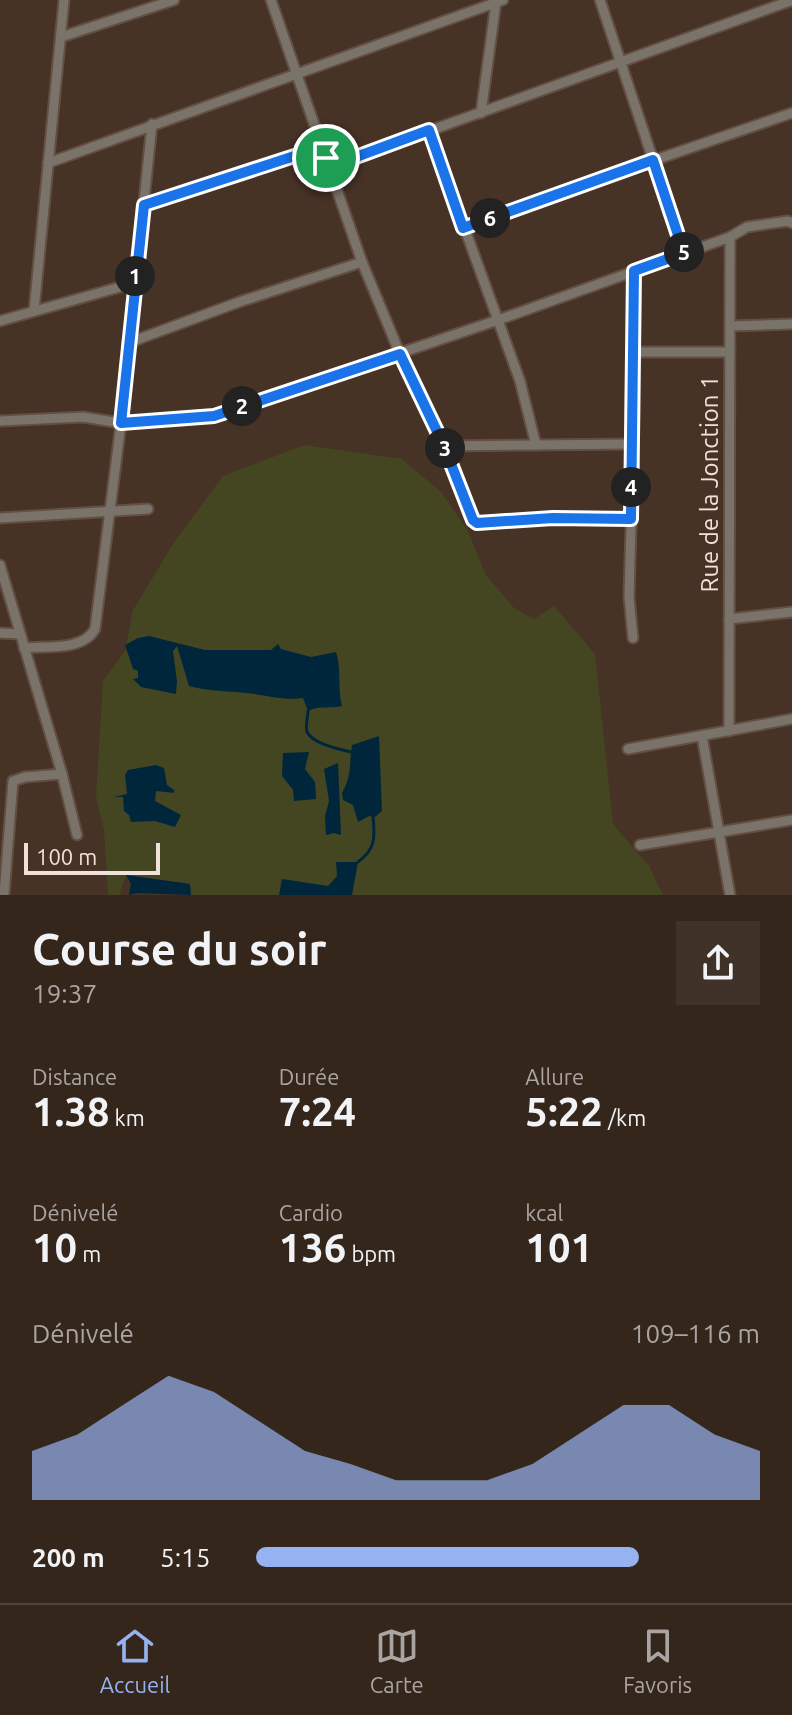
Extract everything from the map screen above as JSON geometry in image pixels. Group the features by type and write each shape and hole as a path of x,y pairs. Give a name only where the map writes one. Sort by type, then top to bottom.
{"street":[{"path":"34,311 64,0"},
{"path":"61,37 174,0"},
{"path":"271,0 362,262 400,354 444,446 470,517 477,523 553,518 631,519"},
{"path":"600,0 684,253"},
{"path":"48,163 500,1 481,113"},
{"path":"329,167 791,3"},
{"path":"463,228 792,113"},
{"path":"24,648 76,643 90,637 95,629 121,423 152,124"},
{"path":"429,130 520,381 536,445"},
{"path":"144,205 322,147"},
{"path":"0,421 83,417 121,423 214,416 498,320 730,237 747,227 792,223"},
{"name":"Rue de la Jonction 1","path":"729,731 730,237"},
{"path":"128,343 239,302 362,262"},
{"path":"633,638 629,597 634,271"},
{"path":"0,321 134,283"},
{"path":"730,326 792,324"},
{"path":"633,352 730,352"},
{"path":"444,446 632,444"},
{"path":"0,518 148,509"},
{"path":"0,565 77,835"},
{"path":"729,619 792,612"},
{"path":"0,633 20,634"},
{"path":"628,749 792,719"},
{"path":"702,736 730,895"},
{"path":"4,895 13,781 62,774"},
{"path":"640,845 792,820"}],"green space":[{"path":"304,445 402,459 441,492 467,529 486,575 514,608 534,619 554,606 595,654 613,824 649,866 663,895 191,895 189,884 126,875 119,895 108,895 104,830 96,797 103,681 125,651 133,610 173,544 223,476"}],"water":[{"path":"149,636 205,650 271,650 278,644 281,649 311,657 336,652 342,706 308,711 303,698 189,686 177,646 173,651 176,694 141,687 133,679 138,678 138,671 133,669 125,645"},
{"path":"379,736 382,811 375,817 369,816 358,822 353,805 343,800 342,793 349,775 352,745"},
{"path":"309,752 305,769 315,782 316,799 294,801 293,790 282,776 283,753"},
{"path":"338,763 341,835 326,835 325,816 329,801 324,769"},
{"path":"156,765 164,768 167,785 174,793 156,791 155,801 181,815 175,827 155,821 131,822 124,811 123,797 114,797 127,794 125,775 128,770"},
{"path":"336,862 358,862 352,895 279,895 282,879 328,886 337,876"},
{"path":"126,875 190,884 191,895 129,895 131,884"}],"waterway":[{"path":"308,711 306,730 310,736 351,752"},
{"path":"358,862 373,842 373,816"}],"route":[{"path":"429,130 463,228 653,160 684,253 634,271 631,519 553,518 477,523 465,507 444,446 400,354 214,416 121,423 144,205 322,147 326,158 329,167 429,130"}]}
